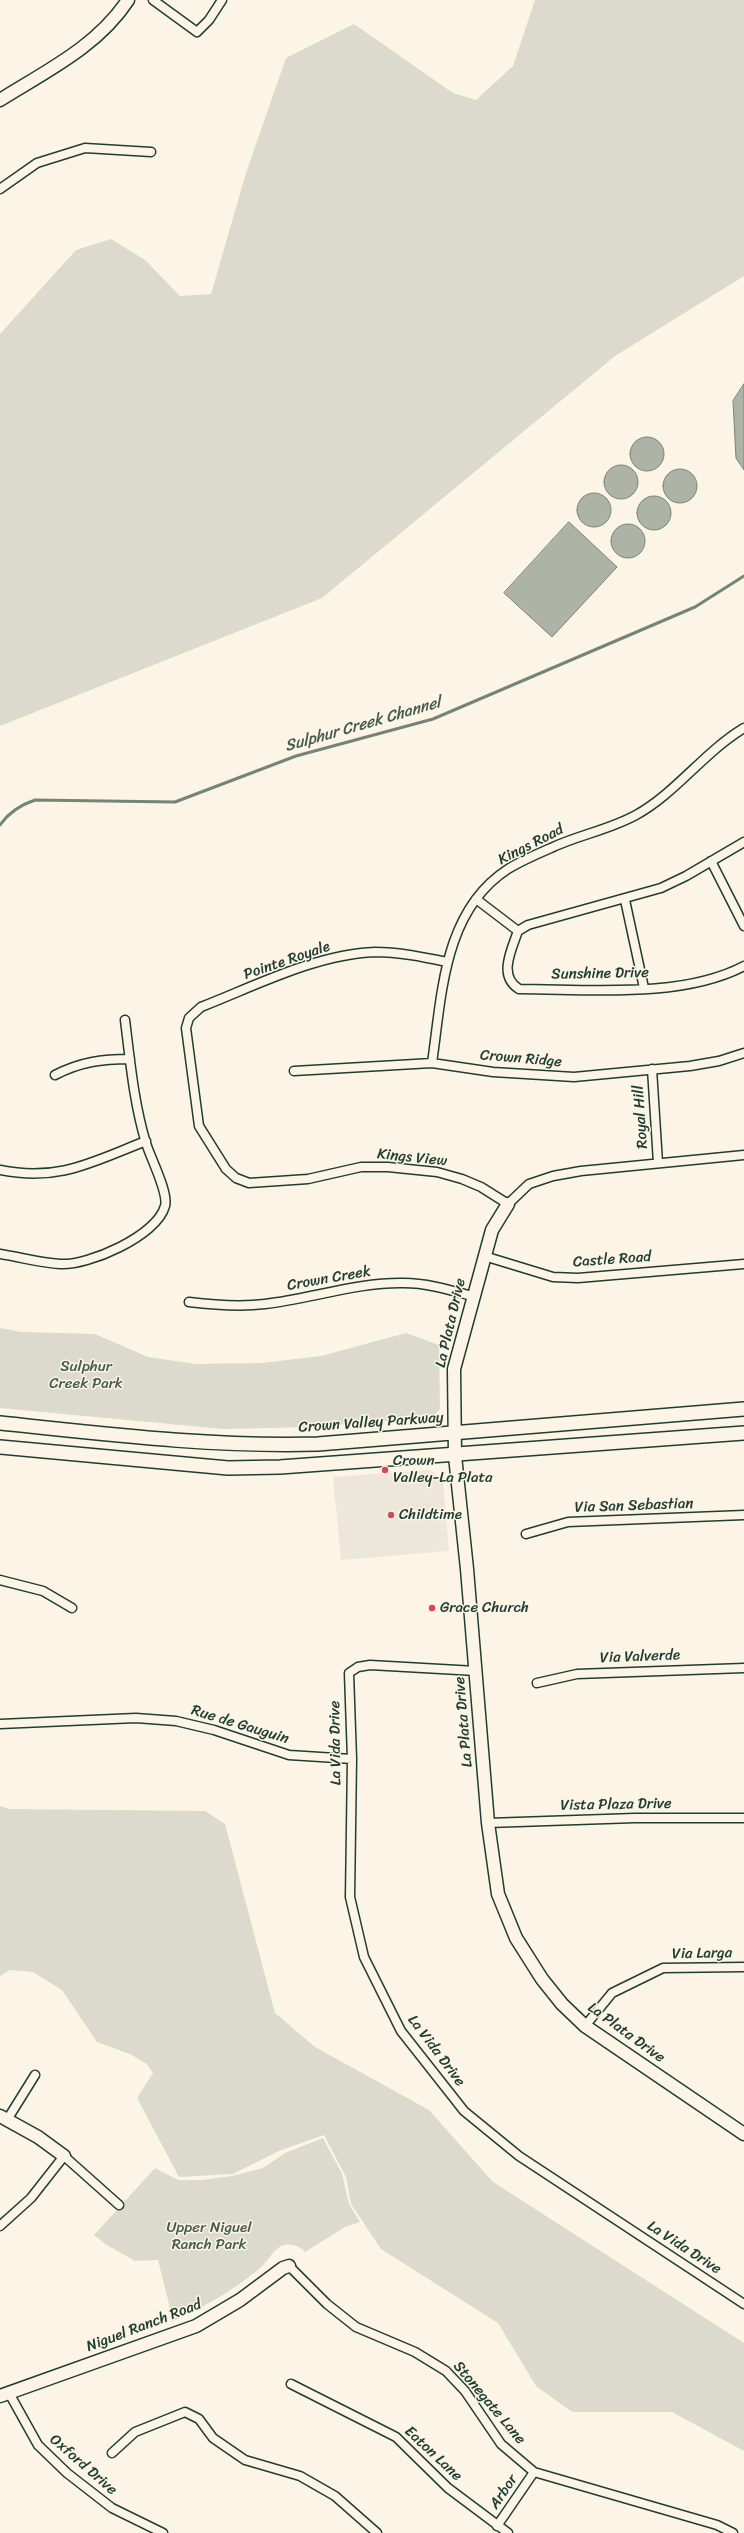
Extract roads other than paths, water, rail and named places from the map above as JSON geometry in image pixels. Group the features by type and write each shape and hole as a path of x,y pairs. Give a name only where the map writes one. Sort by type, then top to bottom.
{"main road":[{"name":"Crown Valley Parkway","path":"0,1422 224,1445 318,1444 744,1409"},
{"path":"0,1447 228,1468 280,1467 455,1456 744,1433"}],"street":[{"path":"0,100 76,54 102,32 128,0"},
{"path":"153,0 197,32 209,20 222,0"},
{"path":"0,189 38,162 85,148 151,152"},
{"name":"Kings Road","path":"432,1063 447,962 462,920 476,900 507,870 552,847 636,815 666,793 727,739 744,728"},
{"path":"476,900 518,931 528,925 608,901 625,900 661,888 744,842"},
{"path":"710,861 744,926"},
{"path":"625,900 644,988"},
{"name":"Sunshine Drive","path":"518,931 506,974 510,984 519,989 644,988 681,985 713,978 744,966"},
{"name":"Pointe Royale","path":"189,1018 201,1007 316,963 344,956 374,952 403,953 447,962"},
{"name":"Kings View","path":"189,1018 186,1028 199,1126 226,1168 236,1178 249,1183 308,1179 361,1168 388,1167 437,1172 462,1179 481,1187 508,1204"},
{"path":"0,1254 62,1264 94,1258 115,1250 140,1235 160,1216 166,1206 164,1195 146,1141 130,1059 125,1020"},
{"name":"Crown Ridge","path":"294,1071 432,1063 493,1072 574,1077 719,1061 744,1053"},
{"path":"55,1075 75,1065 100,1059 130,1059"},
{"name":"Royal Hill","path":"652,1069 658,1163"},
{"path":"0,1170 39,1175 71,1170 146,1141"},
{"path":"508,1204 529,1184 553,1176 581,1170 744,1155"},
{"name":"La Plata Drive","path":"508,1204 492,1230 472,1296 454,1369 455,1456 476,1671 488,1823 498,1894 516,1938 542,1979 562,2004 585,2026 744,2134"},
{"name":"Castle Road","path":"484,1256 553,1277 578,1278 744,1264"},
{"name":"Crown Creek","path":"189,1302 216,1305 264,1304 373,1285 403,1283 432,1286 472,1296"},
{"name":"Via San Sebastian","path":"526,1534 568,1522 744,1515"},
{"path":"0,1580 43,1591 72,1608"},
{"name":"La Vida Drive","path":"476,1671 370,1665 358,1667 349,1673 352,1759 350,1897 364,1957 401,2031 464,2111 518,2156 744,2304"},
{"name":"Via Valverde","path":"537,1683 577,1674 744,1668"},
{"name":"Rue de Gauguin","path":"0,1724 136,1718 176,1721 214,1730 289,1756 352,1759"},
{"name":"Vista Plaza Drive","path":"488,1823 635,1818 744,1818"},
{"name":"Via Larga","path":"585,2026 612,1993 663,1968 744,1967"},
{"path":"35,2075 3,2118 38,2137 64,2156 119,2205"},
{"path":"0,2226 31,2198 64,2156"},
{"name":"Niguel Ranch Road","path":"5,2394 196,2326 240,2300 283,2268 289,2266"},
{"name":"Stonegate Lane","path":"289,2266 327,2304 356,2327 415,2352 446,2370 465,2391 501,2444 534,2472 717,2525 733,2533"},
{"name":"Eaton Lane","path":"291,2384 396,2437 448,2488 508,2533"},
{"name":"Oxford Drive","path":"5,2394 38,2445 67,2473 112,2508 163,2533"},
{"path":"112,2453 135,2432 186,2412 198,2419 213,2438 245,2460 300,2476 335,2496 377,2533"},
{"name":"Arbor","path":"497,2526 534,2472"}],"waterway":[{"name":"Sulphur Creek Channel","path":"0,825 7,816 15,810 24,804 35,800 175,802 296,756 433,719 695,607 744,576"}],"place":[{"name":"Crown Valley-La Plata","path":"385,1470"},
{"name":"Childtime","path":"391,1515"},
{"name":"Grace Church","path":"432,1608"}],"park label":[{"name":"Sulphur Creek Park","path":"86,1376"},
{"name":"Upper Niguel Ranch Park","path":"209,2236"}]}
